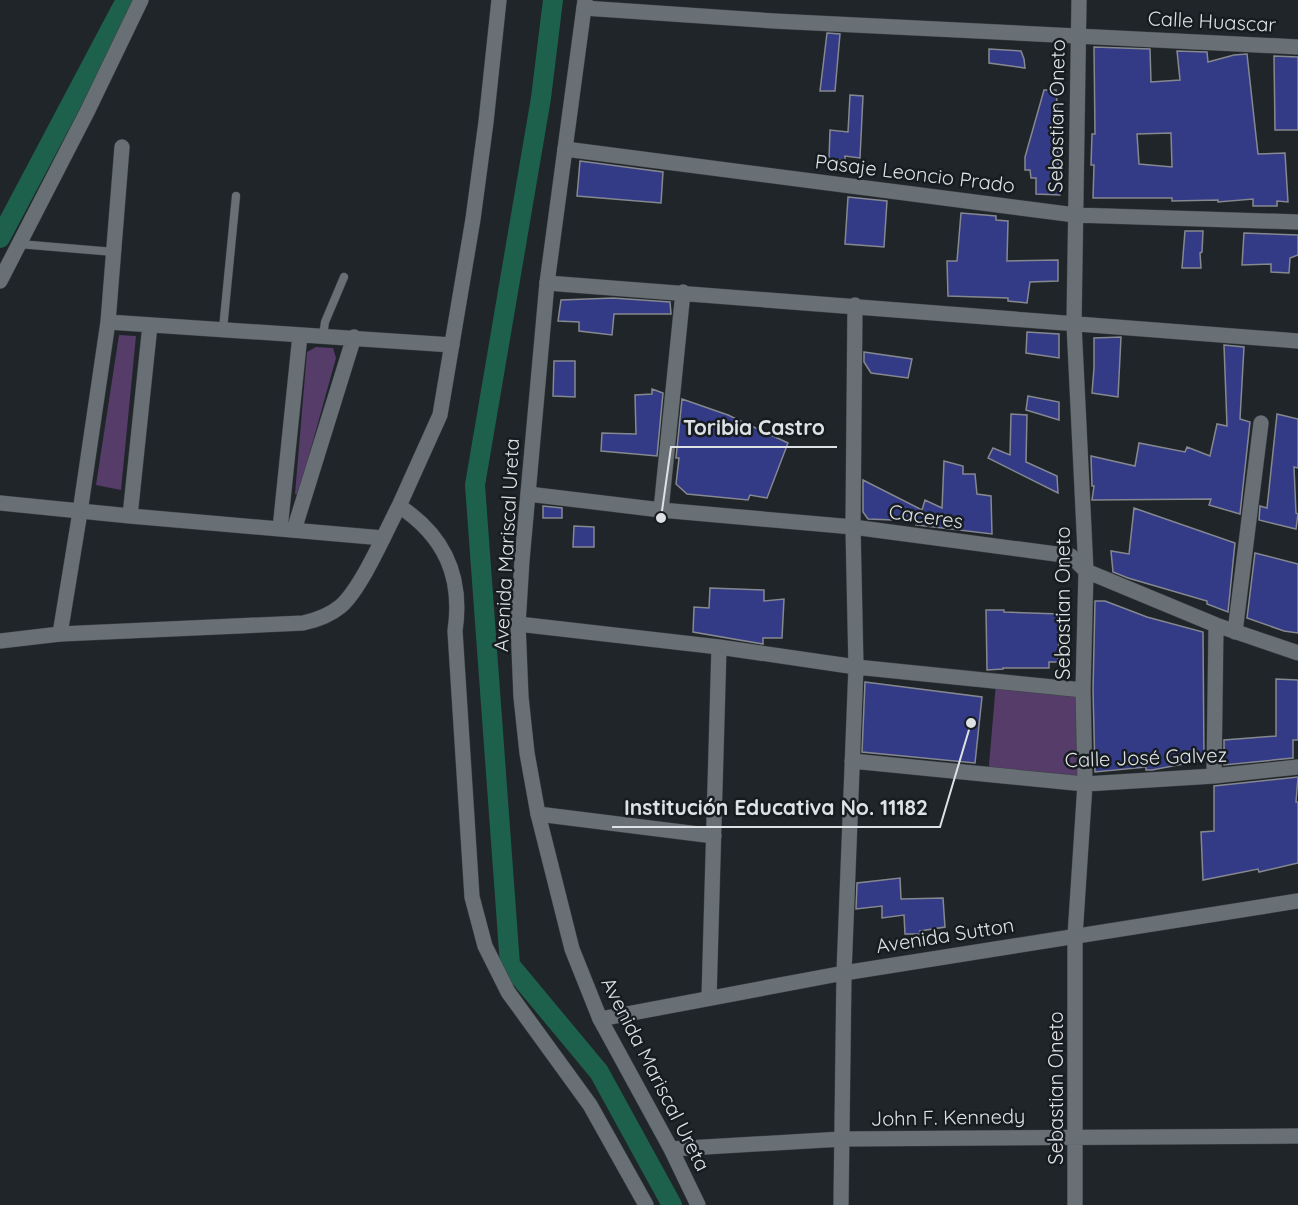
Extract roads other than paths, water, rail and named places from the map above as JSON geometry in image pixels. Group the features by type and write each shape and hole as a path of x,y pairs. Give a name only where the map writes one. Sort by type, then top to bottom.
{"street":[{"path":"0,281 88,110 141,0"},
{"path":"0,642 60,634 303,623 328,615 348,599 355,590 399,506 440,415 480,165 499,0"},
{"name":"Sebastian Oneto","path":"1076,1205 1075,936 1085,784 1083,690 1086,571 1074,324 1079,0"},
{"name":"Calle Huascar","path":"585,4 774,21 1298,47"},
{"name":"Avenida Mariscal Ureta","path":"585,4 547,283 518,624 521,697 527,753 538,814 572,949 600,1019 671,1149 698,1205"},
{"path":"60,634 108,322 122,147"},
{"name":"Pasaje Leoncio Prado","path":"565,149 1075,215 1298,222"},
{"path":"547,283 1298,341"},
{"path":"662,510 683,292"},
{"path":"841,1205 844,973 856,667 853,527 855,305"},
{"path":"108,322 452,345"},
{"path":"130,516 150,325"},
{"path":"287,529 300,335"},
{"path":"287,529 354,337"},
{"path":"1235,632 1261,423"},
{"name":"Caceres","path":"528,494 662,510 853,527 1071,556 1086,571 1216,625 1298,653"},
{"path":"0,503 383,538"},
{"path":"399,506 425,526 436,539 451,568 455,583 457,615 455,631 472,897 485,946 508,992 590,1106 646,1205"},
{"path":"518,624 719,647 856,667 1083,690"},
{"path":"1214,776 1216,625"},
{"path":"709,998 719,647"},
{"name":"Calle José Galvez","path":"852,762 1085,784 1298,768"},
{"path":"538,814 714,836"},
{"name":"Avenida Sutton","path":"600,1019 844,973 1298,901"},
{"name":"John F. Kennedy","path":"671,1149 842,1139 1298,1136"}],"lane":[{"path":"223,329 236,196"},
{"path":"19,244 114,252"},
{"path":"323,336 325,322 344,277"}],"waterway":[{"path":"0,238 126,0"},
{"path":"553,0 541,98 475,485 510,965 599,1072 672,1205"}],"place":[{"name":"Toribia Castro","path":"661,518"},
{"name":"Institución Educativa No. 11182","path":"971,723"}]}
